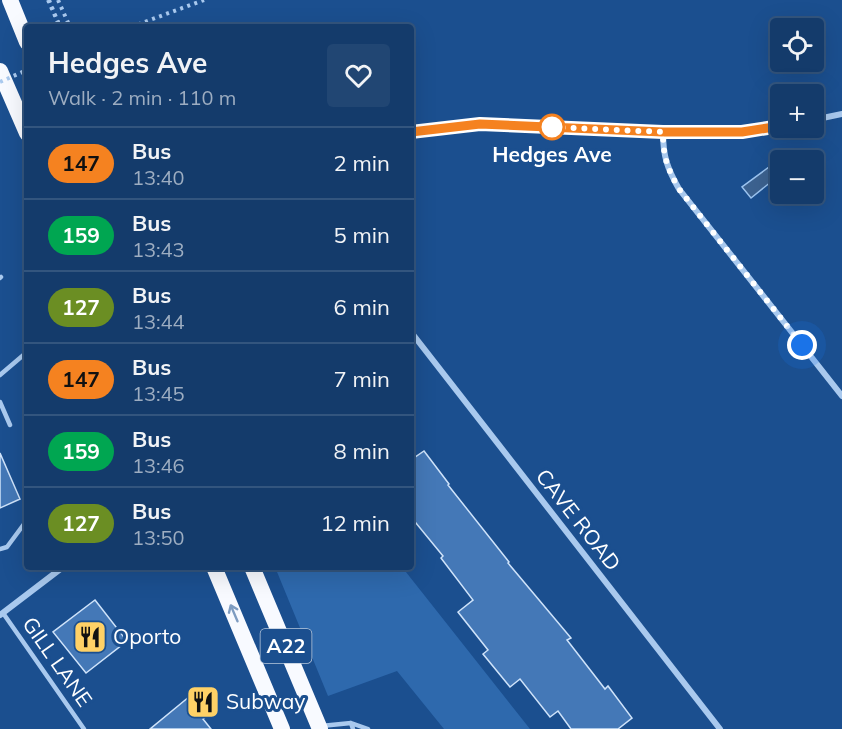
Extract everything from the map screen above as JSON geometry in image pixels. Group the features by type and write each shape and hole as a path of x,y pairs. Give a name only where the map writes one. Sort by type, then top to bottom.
{"highway":[{"path":"10,0 24,35"},
{"path":"0,71 24,126"},
{"name":"A22","path":"215,570 282,729"},
{"name":"A22","path":"253,570 319,728"}],"street":[{"path":"824,118 842,114"},
{"path":"414,132 480,124 663,132 742,132 770,128"},
{"path":"663,132 663,151 667,168 679,189 842,396"},
{"name":"CAVE ROAD","path":"414,336 720,729"},
{"path":"1,614 59,570"}],"lane":[{"path":"0,375 24,355"},
{"path":"0,402 10,425"},
{"path":"0,549 7,547 24,524"},
{"name":"GILL LANE","path":"1,614 84,729"},
{"path":"319,728 352,726 368,729"}],"path":[{"path":"49,0 52,9"},
{"path":"58,0 69,24"},
{"path":"139,24 204,0"},
{"path":"0,82 24,71"}],"shaded area":[{"path":"770,168 770,183 751,198 742,187"},
{"path":"276,570 404,570 530,729 444,729 397,671 328,696"}],"building":[{"path":"424,451 508,563 571,638 567,640 605,689 608,686 632,718 618,729 571,729 558,711 550,717 520,679 510,687 483,654 488,650 458,612 473,600 441,558 443,556 414,521 414,458"},
{"path":"0,453 20,499 0,508"},
{"name":"Oporto","path":"95,600 127,641 86,673 53,632"},
{"path":"201,687 217,708 203,719 211,729 150,729"}],"bus line":[{"name":"147","path":"414,132 480,124 663,132 742,132 770,128"}],"place":[{"name":"Hedges Ave","path":"552,127"},
{"name":"Oporto","path":"90,637"},
{"name":"Subway","path":"203,702"}],"route":[{"path":"552,127 663,132 663,151 667,168 679,189 802,345"}]}
